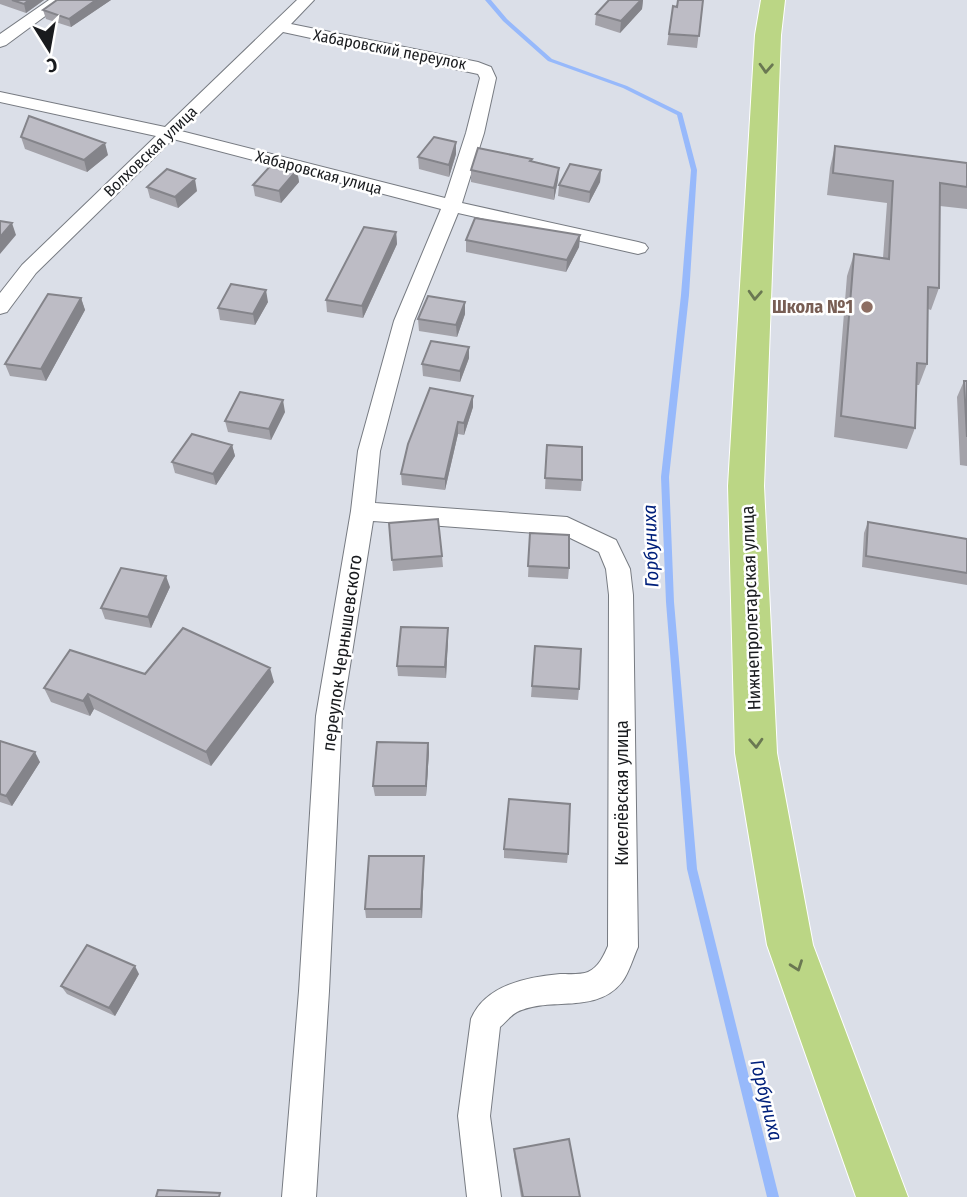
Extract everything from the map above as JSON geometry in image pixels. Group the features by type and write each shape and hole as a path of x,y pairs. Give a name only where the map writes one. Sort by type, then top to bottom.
{"main road":[{"name":"Нижнепролетарская улица","path":"773,0 765,89 746,486 756,752 790,945 882,1197"}],"street":[{"path":"0,42 60,0"},
{"name":"Волховская улица","path":"0,307 29,269 306,0"},
{"name":"Хабаровский переулок","path":"279,26 478,67 485,72 488,78 475,133 452,206"},
{"name":"Хабаровская улица","path":"0,97 169,133 452,206 638,248"},
{"name":"переулок Чернышевского","path":"299,1197 329,716 363,511 369,451 404,321 452,206"},
{"name":"Киселёвская улица","path":"363,511 567,526 608,546 618,569 621,595 623,947 611,972 594,985 540,991 508,1000 486,1018 474,1116 484,1197"}],"building":[{"path":"12,0 29,0 24,4"},
{"path":"57,0 96,0 69,19 43,10"},
{"path":"609,0 641,0 621,21 596,14"},
{"path":"678,0 703,0 699,36 669,34 673,6 677,7"},
{"path":"29,116 105,143 84,160 21,137"},
{"path":"434,137 456,142 449,165 418,157"},
{"name":"Школа №1","path":"835,146 967,163 967,187 940,183 939,288 928,287 927,364 917,363 915,428 841,416 854,254 889,259 893,181 833,173"},
{"path":"478,148 532,159 530,161 559,168 554,188 471,170"},
{"path":"272,164 297,170 279,191 253,185"},
{"path":"570,164 601,170 590,192 559,185"},
{"path":"167,169 195,179 175,197 147,187"},
{"path":"475,218 580,235 567,260 466,240"},
{"path":"0,221 12,223 0,237"},
{"path":"364,227 396,232 362,306 326,300"},
{"path":"231,284 266,290 253,314 218,308"},
{"path":"48,294 81,298 41,369 5,364"},
{"path":"428,296 465,302 456,325 418,319"},
{"path":"431,341 469,347 460,371 422,364"},
{"path":"964,381 967,381 967,437"},
{"path":"430,388 473,396 464,423 458,422 445,479 401,474 408,444"},
{"path":"240,392 283,400 269,429 225,421"},
{"path":"192,434 232,445 213,474 172,462"},
{"path":"547,445 582,447 582,480 545,478"},
{"path":"438,519 442,556 392,560 389,523"},
{"path":"868,522 967,539 967,573 866,556"},
{"path":"530,533 569,535 569,568 528,566"},
{"path":"121,568 166,576 148,617 101,608"},
{"path":"401,627 448,628 445,667 397,666"},
{"path":"183,628 270,668 206,752 88,694 83,701 44,688 70,650 145,674"},
{"path":"535,646 581,649 579,689 532,686"},
{"path":"0,741 35,752 6,796 0,794"},
{"path":"377,742 428,743 426,786 373,786"},
{"path":"509,799 570,804 568,854 504,849"},
{"path":"369,856 424,856 421,909 365,909"},
{"path":"87,945 135,966 109,1008 61,986"},
{"path":"569,1139 580,1197 523,1197 514,1149"},
{"path":"158,1190 220,1193 219,1197 156,1197"}],"waterway":[{"name":"Горбуниха","path":"488,0 505,20 550,60 625,87 680,114 694,170 685,295 665,477 670,602 692,869 773,1197"}],"place":[{"name":"Школа №1","path":"867,307"}]}
